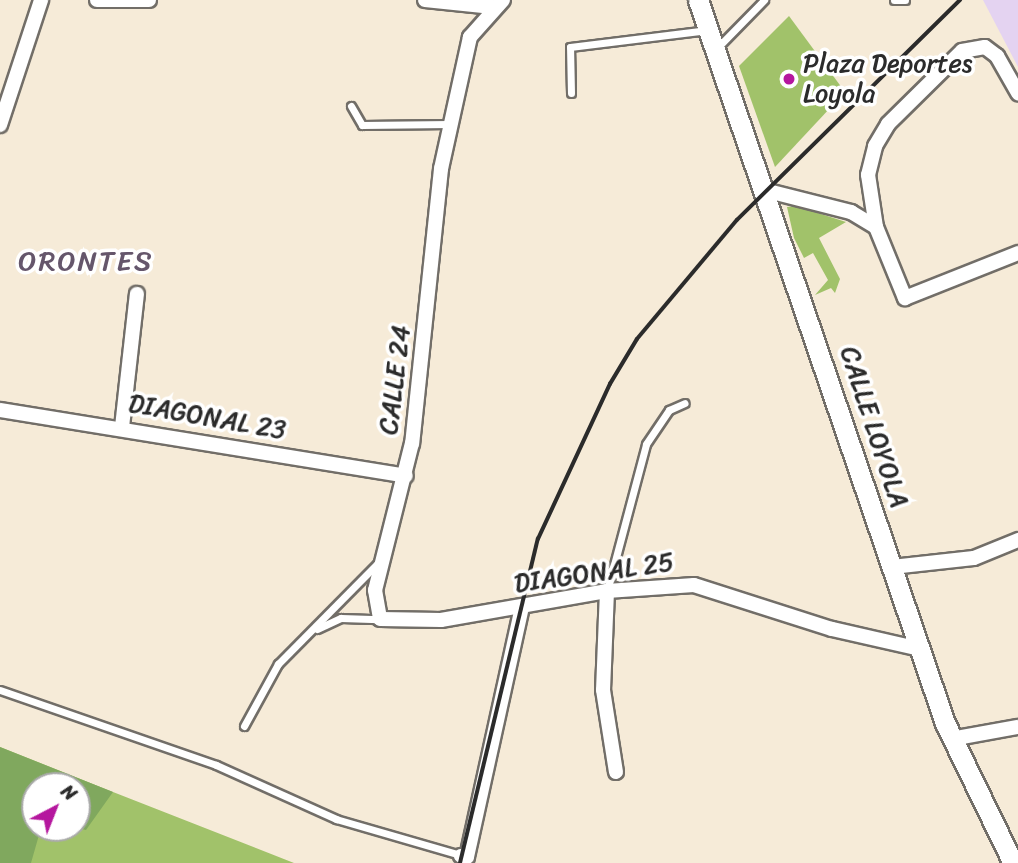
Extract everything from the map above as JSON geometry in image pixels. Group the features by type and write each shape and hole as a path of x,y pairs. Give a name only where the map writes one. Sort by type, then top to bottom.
{"main road":[{"name":"CALLE LOYOLA","path":"698,0 768,191 951,739 1012,853"}],"street":[{"path":"0,123 41,0"},
{"path":"97,0 149,0"},
{"path":"425,0 498,3"},
{"name":"CALLE 24","path":"381,559 406,476 451,124 470,37 498,3"},
{"path":"1018,93 997,56 985,47 962,51 888,124 868,175 876,227 905,298 1018,253"},
{"path":"768,191 851,212 876,227"},
{"path":"122,427 137,294"},
{"name":"DIAGONAL 23","path":"0,410 122,427 406,476"},
{"path":"892,568 974,558 1018,540"},
{"path":"380,619 375,590 381,559"},
{"name":"DIAGONAL 25","path":"380,619 441,620 607,591 694,585 832,629 920,649"},
{"path":"607,591 603,690 615,772"},
{"path":"461,856 467,857 522,607"},
{"path":"951,739 1018,727"}],"lane":[{"path":"715,49 764,0"},
{"path":"894,0 905,0"},
{"path":"571,93 570,47 709,30"},
{"path":"351,106 362,125 451,124"},
{"path":"607,591 646,444 669,410 685,403"},
{"name":"CALLE 24","path":"244,726 262,685 381,559"},
{"name":"DIAGONAL 25","path":"311,631 341,618 380,619"},
{"path":"0,690 204,761 336,819 461,856"}],"shaded area":[{"path":"983,0 1018,0 1018,67"}],"green space":[{"name":"Plaza Deportes Loyola","path":"789,16 845,92 775,167 739,66"},
{"path":"796,206 846,222 819,238 840,279 835,293 831,288 815,295 828,280 813,253 804,258 794,238 787,207"},
{"path":"0,747 63,772 21,772 21,842 91,842 91,783 294,863 0,863"},
{"path":"0,747 63,772 21,772 21,842 37,842 31,863 0,863"},
{"path":"91,783 113,792 91,823"}],"railway":[{"path":"460,863 538,539 610,384 637,339 737,220 960,0"}],"place":[{"name":"Plaza Deportes Loyola","path":"789,79"}],"district":[{"name":"ORONTES","path":"86,261"}]}
